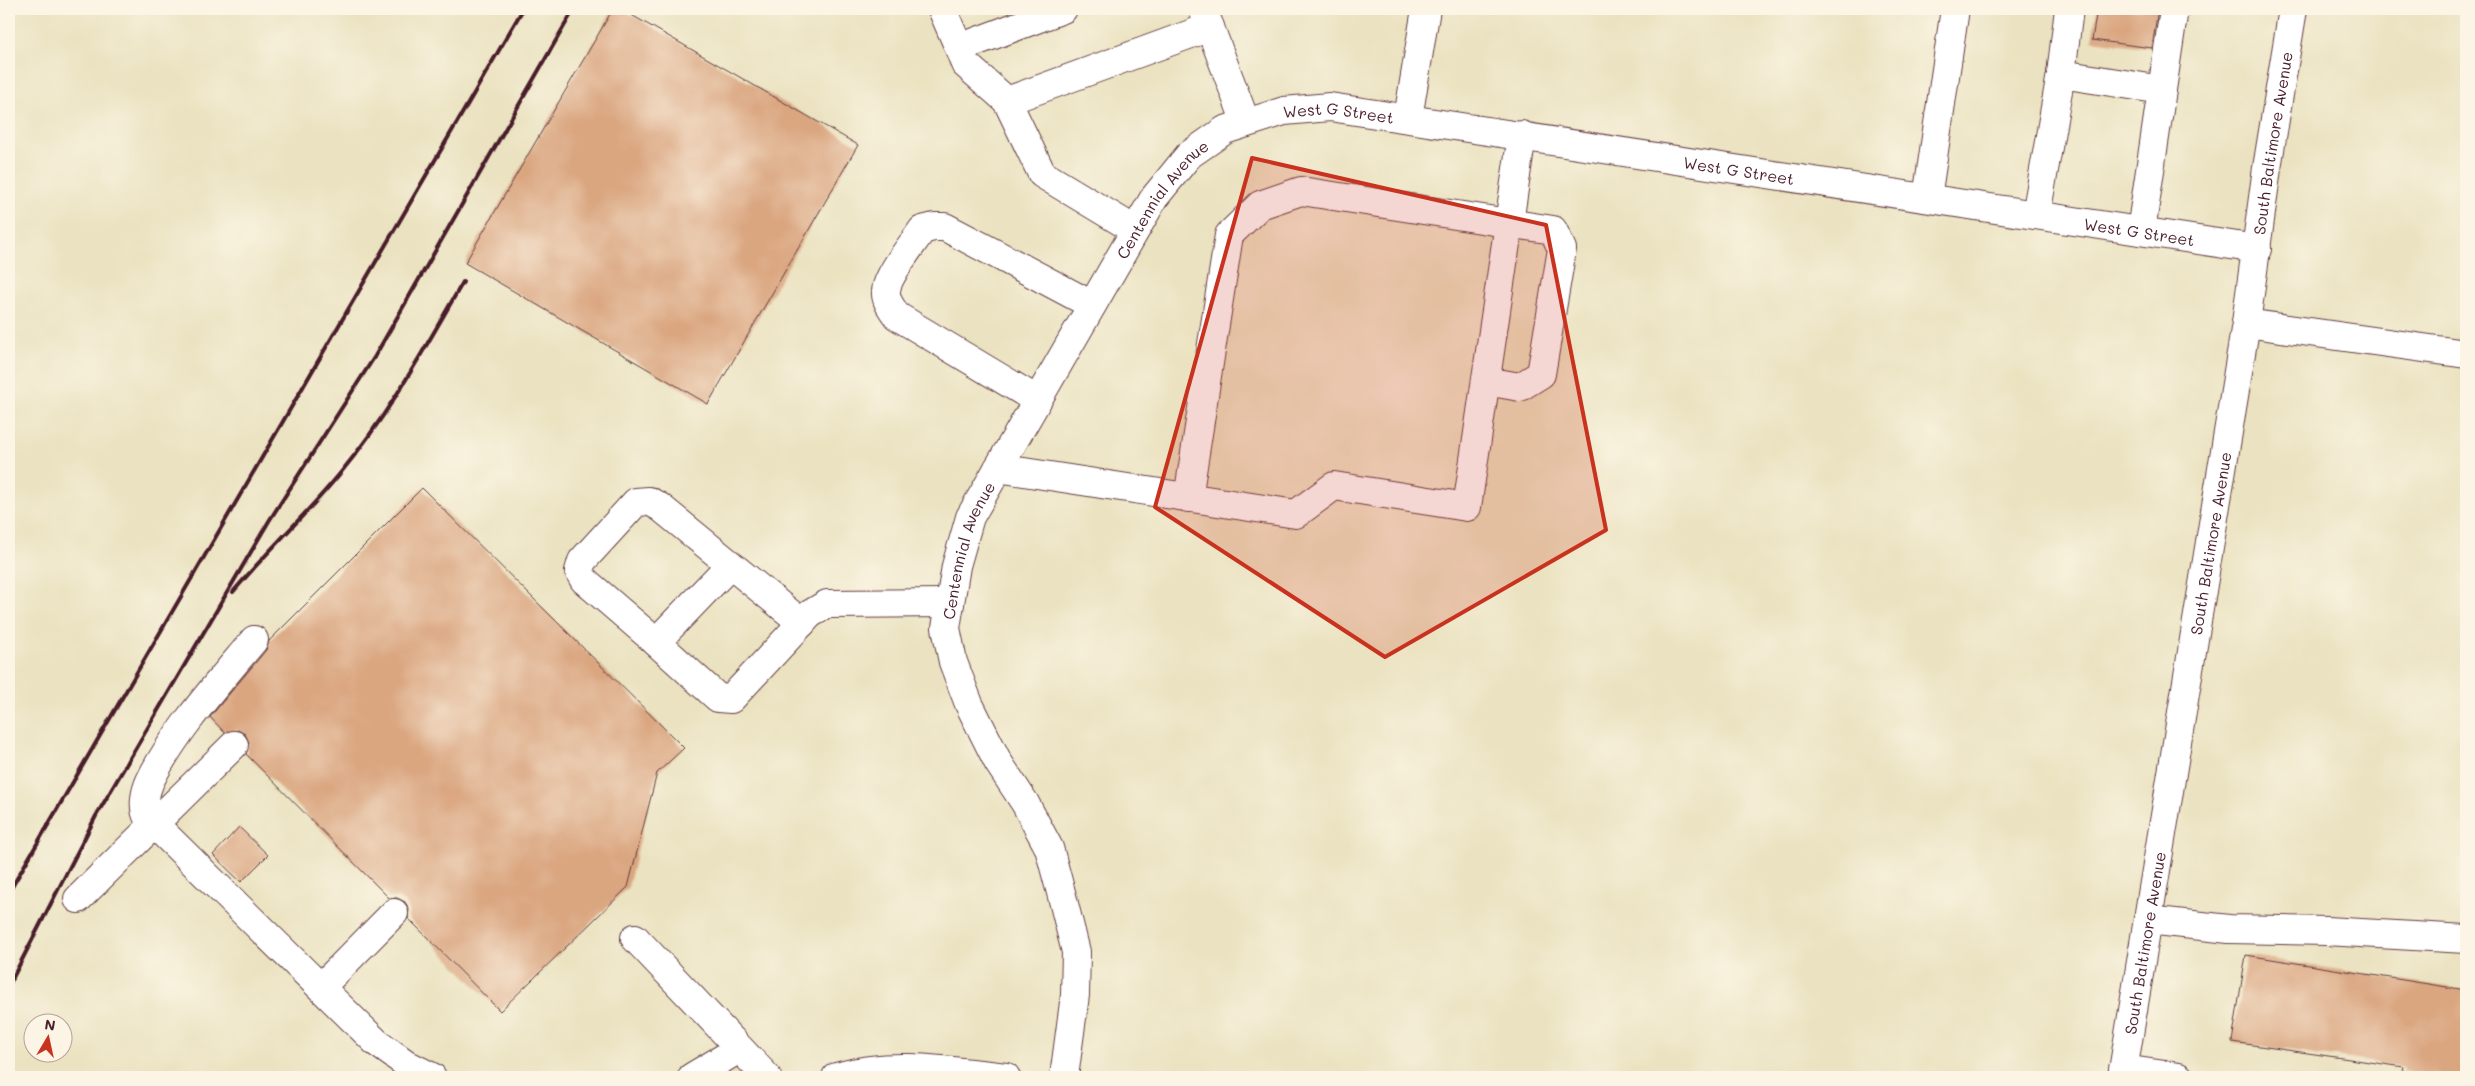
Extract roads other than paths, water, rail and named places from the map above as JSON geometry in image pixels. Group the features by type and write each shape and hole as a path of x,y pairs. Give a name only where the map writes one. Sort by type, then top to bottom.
{"street":[{"path":"942,9 965,64 1007,101 1042,174 1135,230"},
{"path":"959,48 1062,9"},
{"path":"1408,118 1426,9"},
{"path":"1926,198 1955,9"},
{"path":"2036,215 2061,74 2069,9"},
{"path":"2141,231 2174,9"},
{"name":"South Baltimore Avenue","path":"2122,1073 2246,324 2267,168 2293,9"},
{"path":"1007,101 1207,18 1236,127"},
{"path":"2061,74 2162,90"},
{"name":"West G Street","path":"1236,127 1284,111 1330,107 2257,249"},
{"name":"Centennial Avenue","path":"1064,1077 1075,995 1076,952 1049,848 1025,803 998,762 969,704 953,662 946,628 956,566 970,517 1154,198 1189,155 1236,127"},
{"path":"998,468 1296,514 1334,486 1467,507 1522,135"},
{"path":"1188,498 1229,235 1260,205 1301,191 1553,230 1562,249 1541,374 1520,387 1486,382"},
{"path":"1037,400 897,316 890,306 885,292 889,281 922,230 945,227 1092,305"},
{"path":"2246,324 2466,354"},
{"path":"802,623 660,507 649,501 636,502 582,561 579,571 584,580 718,698 730,699 802,623 810,614 827,604 950,603"},
{"path":"656,642 730,565"},
{"path":"254,640 207,696 149,782 144,810 154,824 376,1042 408,1065 432,1077"},
{"path":"78,899 234,745"},
{"path":"321,987 394,914"},
{"path":"2148,920 2229,930 2326,931 2466,939"},
{"path":"635,938 767,1077"},
{"path":"692,1077 739,1049"},
{"path":"836,1077 884,1068 1006,1077"},
{"path":"2122,1073 2179,1077"}],"railway":[{"path":"9,892 523,9"},
{"path":"9,985 96,816 269,521 375,356 574,9"},
{"path":"233,592 329,487 359,449 406,379 463,282"}]}
